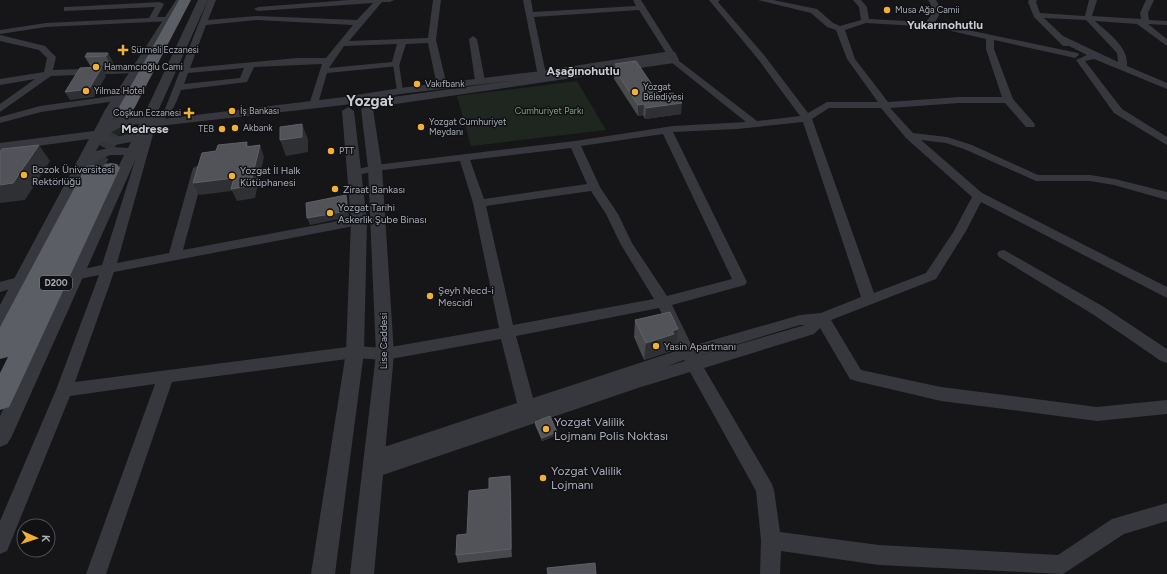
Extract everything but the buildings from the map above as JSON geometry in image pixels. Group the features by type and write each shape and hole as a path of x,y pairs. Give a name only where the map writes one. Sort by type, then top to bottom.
{"highway":[{"path":"119,105 185,0"},
{"path":"148,105 196,0"},
{"name":"D200","path":"0,350 96,167"},
{"name":"D200","path":"0,399 96,167"}],"street":[{"path":"0,322 22,281 96,167 100,134 119,105 137,70 181,0"},
{"path":"119,105 117,114 130,115 143,112 203,0"},
{"path":"0,438 132,154 147,128 169,110 212,0"},
{"path":"314,105 323,71 328,61 380,0"},
{"path":"258,9 390,0"},
{"path":"438,0 432,40 442,86"},
{"path":"527,0 541,74"},
{"path":"636,0 673,57 754,124"},
{"path":"714,0 730,22 761,56 807,118 869,299"},
{"path":"762,0 814,11 830,24 840,29 851,59 885,105 886,110 910,136 978,196 1167,293"},
{"path":"928,24 937,16 938,9 932,0"},
{"path":"1088,18 1093,0"},
{"path":"1143,21 1144,12 1150,0"},
{"path":"860,1 863,7 864,21"},
{"path":"1031,1 1037,15 1061,38 1118,111 1167,142"},
{"path":"67,9 160,4 152,20"},
{"path":"529,15 641,8"},
{"path":"1037,15 1167,23"},
{"path":"203,23 257,18 359,23"},
{"path":"1088,18 1121,52 1123,59 1122,67"},
{"path":"0,32 46,25 170,19"},
{"path":"840,29 864,21 928,24 1077,58 1096,56"},
{"path":"1143,21 1167,43"},
{"path":"990,37 990,49 1008,100 1030,125"},
{"path":"0,38 42,48 52,57 48,74 0,109"},
{"path":"1061,38 1096,56 1167,86"},
{"path":"341,44 432,40"},
{"path":"473,40 480,81"},
{"path":"400,91 396,64 402,42"},
{"path":"100,134 106,140 114,141 147,128 314,105 344,106 376,102 400,91 673,57"},
{"path":"147,128 344,106 543,80 673,57"},
{"path":"184,70 297,61 328,61"},
{"path":"323,71 396,64"},
{"path":"178,88 244,80 250,65"},
{"path":"0,82 48,74 137,70"},
{"path":"354,173 375,168 574,144 668,130 684,126 712,128 807,118 828,105 885,105 959,100 1008,100"},
{"name":"Lise Caddesi","path":"362,574 385,354 375,168 376,102"},
{"path":"0,120 40,109 119,105"},
{"path":"0,544 64,390 108,269 147,128 148,105"},
{"path":"323,574 355,352 359,221 354,173 344,106"},
{"path":"0,146 100,134 113,124 121,122 140,120 147,128"},
{"path":"64,390 355,352 385,354 663,302 740,282 715,233 668,130"},
{"path":"910,136 947,140 968,147 1036,178 1090,178 1115,182 1167,196"},
{"path":"574,144 594,187 612,214 626,243 663,302 691,358 765,490 771,540 770,574"},
{"path":"96,167 91,157 107,152 126,151 132,154"},
{"path":"175,255 202,156"},
{"path":"464,157 479,203 507,332 528,413"},
{"path":"479,203 594,187"},
{"path":"374,464 691,358 809,330 822,318 931,276 960,231 978,196"},
{"path":"76,275 359,221"},
{"path":"1004,254 1099,311 1167,357"},
{"path":"0,287 22,281"},
{"path":"822,318 856,375 941,394 1097,414 1167,407"},
{"path":"96,574 166,376"},
{"path":"771,540 879,555 1060,565 1119,526 1167,512"}],"green space":[{"name":"Cumhuriyet Parkı","path":"577,81 606,130 471,146 457,96"},
{"path":"132,124 136,126 129,134 119,136 112,134 111,132 117,127"}],"tunnel":[{"path":"93,170 127,107"}],"place":[{"name":"Musa Ağa Camii","path":"887,10"},
{"name":"Sürmeli Eczanesi","path":"123,50"},
{"name":"Hamamcıoğlu Cami","path":"96,67"},
{"name":"Vakıfbank","path":"417,84"},
{"name":"Yilmaz Hotel","path":"86,91"},
{"name":"Yozgat Belediyesi","path":"635,92"},
{"name":"İş Bankası","path":"232,111"},
{"name":"Coşkun Eczanesi","path":"189,113"},
{"name":"Yozgat Cumhuriyet Meydanı","path":"421,127"},
{"name":"Akbank","path":"235,128"},
{"name":"TEB","path":"222,129"},
{"name":"PTT","path":"331,151"},
{"name":"Bozok Üniversitesi Rektörlüğü","path":"24,175"},
{"name":"Yozgat İl Halk Kütüphanesi","path":"232,176"},
{"name":"Ziraat Bankası","path":"335,189"},
{"name":"Yozgat Tarihi Askerlik Şube Binası","path":"330,213"},
{"name":"Şeyh Necd-i Mescidi","path":"430,296"},
{"name":"Yasin Apartmanı","path":"656,346"},
{"name":"Yozgat Valilik Lojmanı Polis Noktası","path":"546,429"},
{"name":"Yozgat Valilik Lojmanı","path":"543,478"}],"district":[{"name":"Yukarınohutlu","path":"945,25"},
{"name":"Aşağınohutlu","path":"583,71"},
{"name":"Yozgat","path":"370,101"},
{"name":"Medrese","path":"145,129"}]}
